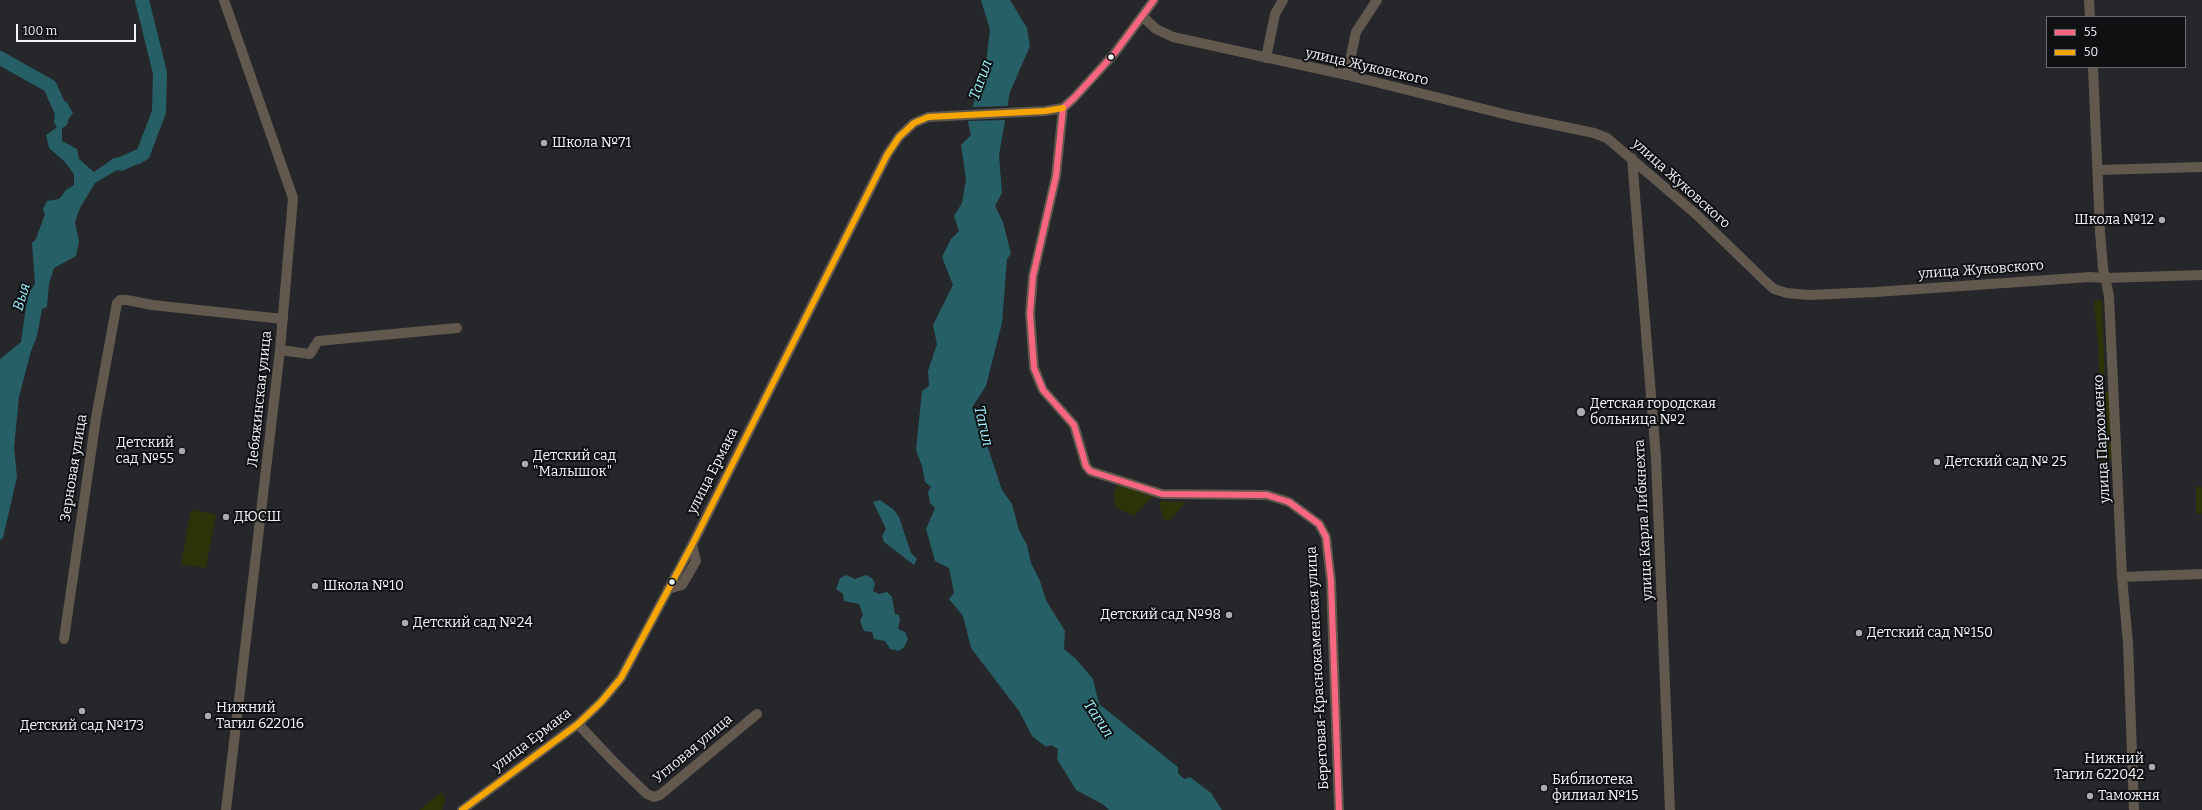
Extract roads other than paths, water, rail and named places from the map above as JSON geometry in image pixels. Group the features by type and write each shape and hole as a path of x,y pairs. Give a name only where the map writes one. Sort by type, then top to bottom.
{"street":[{"name":"Лебяжинская улица","path":"224,0 293,198 280,350 226,810"},
{"path":"1063,108 1097,73 1154,0"},
{"path":"1266,58 1275,14 1284,0"},
{"path":"1347,75 1356,32 1377,0"},
{"path":"2090,0 2090,16"},
{"name":"улица Жуковского","path":"1142,17 1156,29 1173,37 1347,75 1512,116 1594,133 1607,138 1697,215 1769,285 1787,293 1832,294 2090,277 2105,278 2202,275"},
{"name":"улица Пархоменко","path":"2093,68 2100,232 2105,278 2109,296 2122,577 2128,648 2134,810"},
{"name":"улица Ермака","path":"462,810 578,724 601,702 621,678 692,545 887,155 899,137 914,123 928,117 943,115 1033,112 1063,108"},
{"name":"Береговая-Краснокаменская улица","path":"1063,108 1056,176 1033,276 1030,314 1034,368 1043,390 1074,425 1086,466 1090,471 1162,494 1267,494 1289,502 1319,524 1326,537 1331,581 1339,810"},
{"name":"улица Карла Либкнехта","path":"1632,158 1656,458 1670,810"},
{"path":"2098,170 2202,167"},
{"name":"Зерновая улица","path":"64,639 96,418 117,303 120,300 127,300 152,305 283,319"},
{"path":"280,350 310,354 318,341 457,328"},
{"path":"2122,577 2202,574"},
{"name":"Угловая улица","path":"578,724 612,761 647,794 654,797 660,796 757,714"}],"water":[{"name":"Тагил","path":"981,0 1010,0 1027,28 1030,46 1010,92 999,155 1002,193 995,206 1003,222 1011,254 1007,259 1002,323 986,386 973,406 981,427 991,437 987,445 1002,490 1012,504 1019,530 1027,545 1031,563 1040,581 1046,600 1065,631 1064,649 1075,658 1093,679 1099,704 1178,767 1178,773 1184,779 1190,777 1211,793 1222,810 1109,810 1104,805 1076,790 1057,759 1058,749 1051,745 1046,747 1032,736 1019,711 971,648 963,616 949,599 954,593 949,568 935,561 926,529 935,508 930,503 928,492 931,487 925,482 922,466 916,450 922,391 929,386 928,371 937,344 933,325 953,285 942,257 951,239 959,231 954,216 962,203 966,179 961,145 971,135 968,122 986,63 990,30"},
{"path":"66,101 73,113 62,128 62,141 77,149 79,159 94,172 114,158 138,155 142,163 117,170 95,183 80,208 75,222 79,241 76,256 54,268 49,284 47,307 42,309 37,336 31,351 19,397 14,448 17,477 3,538 0,540 0,359 21,342 28,294 35,284 32,243 36,239 45,214 43,209 47,201 59,199 66,190 74,185 74,174 65,162 49,148 46,135 56,128 59,116 56,105"},
{"path":"880,500 894,510 899,517 911,553 917,559 914,565 884,542 882,536 886,529 873,502"},
{"path":"846,575 855,579 866,575 872,578 875,584 873,591 879,594 887,592 892,597 895,614 899,615 900,621 898,629 905,632 908,639 904,647 899,651 890,649 885,641 874,639 872,632 864,631 860,621 863,615 859,604 844,601 843,594 836,589 840,578"}],"waterway":[{"name":"Выя","path":"121,164 143,154 159,112 160,73 142,0"},
{"name":"Выя","path":"0,58 50,86 62,113 61,121"}],"place":[{"name":"Школа №71","path":"544,143"},
{"name":"Школа №12","path":"2162,220"},
{"name":"Детская городская больница №2","path":"1581,412"},
{"name":"Детский сад №55","path":"182,451"},
{"name":"Детский сад № 25","path":"1937,462"},
{"name":"Детский сад \"Малышок\"","path":"525,464"},
{"name":"ДЮСШ","path":"226,517"},
{"name":"Школа №10","path":"315,586"},
{"name":"Детский сад №98","path":"1229,615"},
{"name":"Детский сад №24","path":"405,623"},
{"name":"Детский сад №150","path":"1859,633"},
{"name":"Детский сад №173","path":"82,711"},
{"name":"Нижний Тагил 622016","path":"208,716"},
{"name":"Нижний Тагил 622042","path":"2152,767"},
{"name":"Библиотека филиал №15","path":"1544,788"},
{"name":"Таможня","path":"2090,796"}]}
